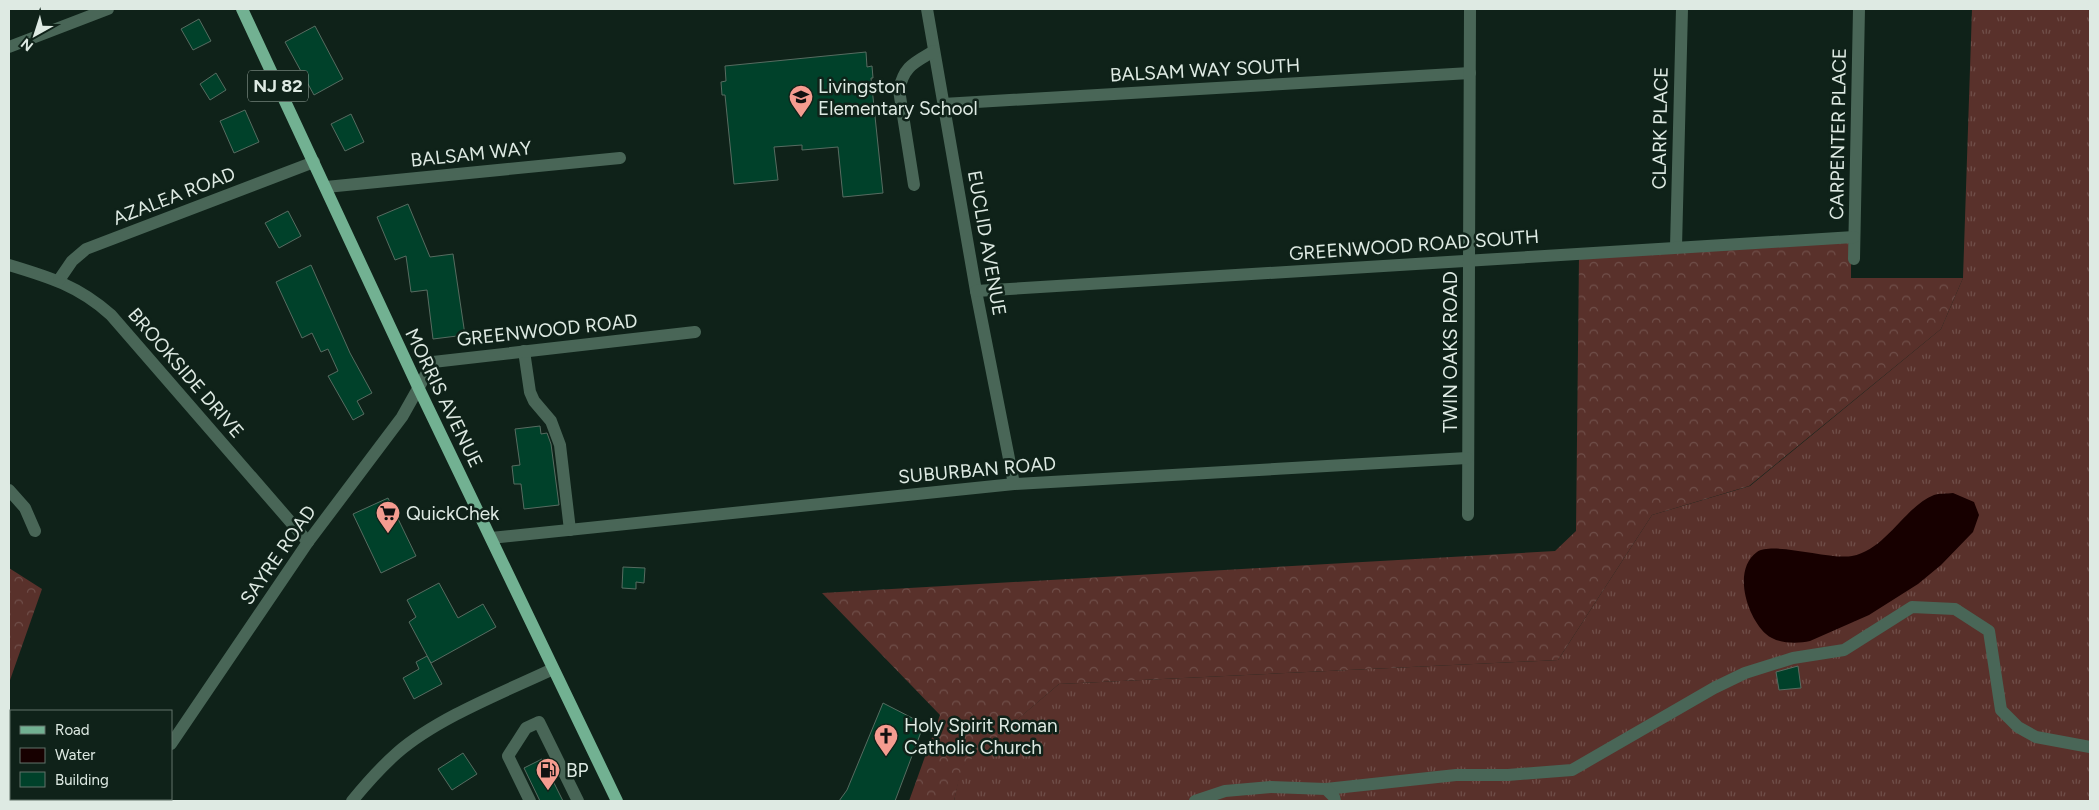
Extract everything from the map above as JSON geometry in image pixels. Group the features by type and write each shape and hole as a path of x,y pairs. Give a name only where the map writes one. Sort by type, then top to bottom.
{"main road":[{"name":"MORRIS AVENUE","path":"242,9 418,389 617,801"}],"street":[{"path":"9,47 108,9"},
{"name":"EUCLID AVENUE","path":"927,9 976,291 1014,484"},
{"name":"TWIN OAKS ROAD","path":"1468,515 1470,9"},
{"name":"CLARK PLACE","path":"1676,248 1682,9"},
{"name":"CARPENTER PLACE","path":"1854,259 1859,9"},
{"path":"914,185 899,90 902,75 908,67 934,50"},
{"name":"BALSAM WAY SOUTH","path":"943,104 1470,73"},
{"name":"BALSAM WAY","path":"326,187 620,158"},
{"name":"AZALEA ROAD","path":"59,280 72,260 86,249 314,162"},
{"name":"GREENWOOD ROAD SOUTH","path":"976,291 1854,237"},
{"name":"BROOKSIDE DRIVE","path":"9,265 59,280 96,302 111,315 308,542"},
{"name":"GREENWOOD ROAD","path":"418,389 433,362 695,332"},
{"path":"524,351 530,392 551,421 560,445 570,530"},
{"name":"SAYRE ROAD","path":"172,743 308,542 396,425 418,389"},
{"name":"SUBURBAN ROAD","path":"491,538 1014,484 1467,458"},
{"path":"9,490 25,508 35,531"},
{"path":"1195,801 1225,791 1271,787 1326,789 1456,775 1508,775 1572,770 1714,688 1745,673 1793,658 1844,650 1912,607 1955,609 1989,630 2002,710 2018,727 2036,737 2090,747"},
{"path":"352,801 375,774 398,752 428,730 553,669"},
{"path":"530,801 508,756 526,728 539,722 578,801"},
{"path":"1326,789 1334,797 1335,801"}],"green space":[{"path":"1972,9 2090,9 2090,801 954,801 961,767 1059,684 1558,660 1652,515 1750,486 1941,329 1963,278"},
{"path":"1851,238 1851,278 1963,278 1941,329 1749,486 1652,515 1558,660 1059,684 962,767 954,801 909,801 940,715 822,593 1555,551 1576,531 1579,256"},
{"path":"9,568 42,589 9,683"}],"water":[{"path":"1953,493 1974,502 1979,515 1973,532 1941,565 1918,584 1869,615 1810,641 1799,643 1776,640 1766,634 1753,617 1745,593 1744,581 1745,570 1749,560 1757,552 1765,549 1788,549 1830,556 1852,556 1875,546 1923,501 1936,494"}],"building":[{"path":"199,19 211,41 193,50 181,29"},
{"path":"315,26 343,79 314,95 285,42"},
{"name":"Livingston Elementary School","path":"866,52 867,67 872,66 873,78 871,78 883,193 843,197 838,147 802,150 802,145 774,147 778,180 734,184 725,95 722,95 721,82 726,81 725,66"},
{"path":"216,73 226,90 210,100 200,84"},
{"path":"245,110 259,142 234,153 220,121"},
{"path":"351,114 364,142 345,151 331,124"},
{"path":"408,204 430,257 453,254 465,335 433,339 427,290 411,292 406,256 395,260 377,217"},
{"path":"288,211 301,236 279,248 265,223"},
{"path":"311,265 350,353 372,393 357,401 364,414 353,420 328,376 338,371 328,349 321,352 312,333 302,338 276,282"},
{"path":"540,426 541,434 547,433 551,444 559,505 524,509 521,484 514,484 512,466 520,465 515,429"},
{"path":"388,498 416,556 381,573 353,514"},
{"path":"623,567 645,568 644,583 636,582 636,589 622,588"},
{"path":"439,583 458,618 483,604 496,627 431,663 409,622 416,617 407,600"},
{"path":"427,656 442,684 414,699 403,678 419,669 416,662"},
{"path":"1798,666 1801,688 1779,690 1776,672"},
{"name":"Holy Spirit Roman Catholic Church","path":"883,703 924,724 895,801 839,801 847,790"},
{"path":"463,753 477,774 452,790 438,769"},
{"path":"542,759 563,801 540,801 524,768"}],"place":[{"name":"Livingston Elementary School","path":"801,118"},
{"name":"QuickChek","path":"388,534"},
{"name":"Holy Spirit Roman Catholic Church","path":"886,757"},
{"name":"BP","path":"548,791"}]}
